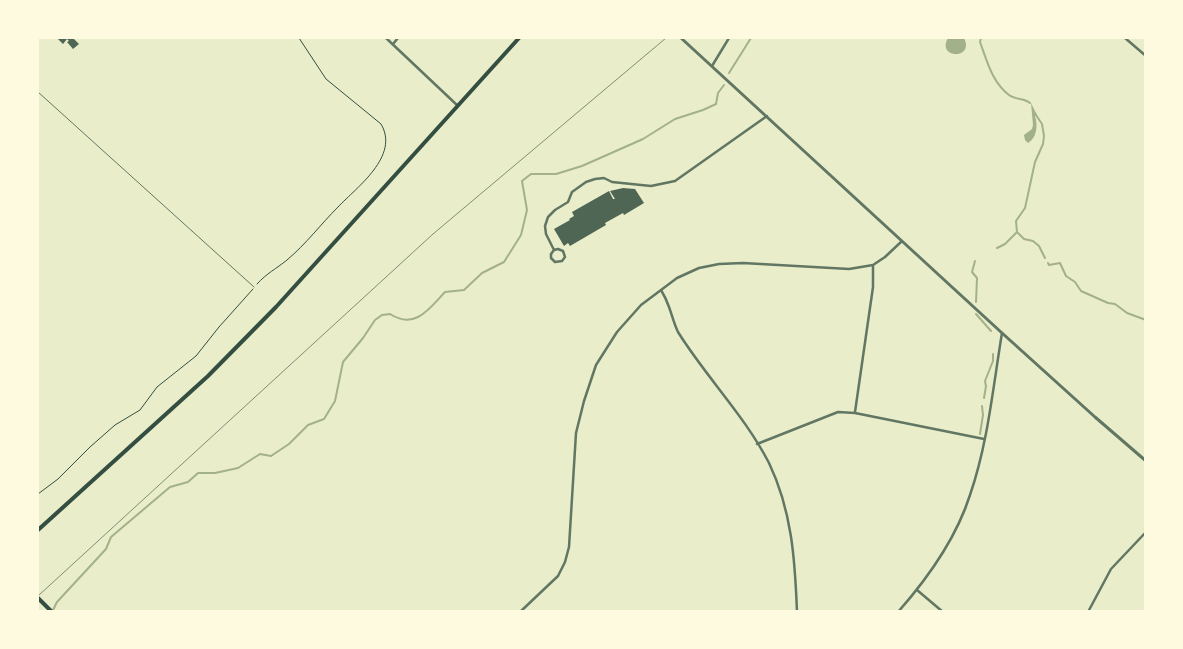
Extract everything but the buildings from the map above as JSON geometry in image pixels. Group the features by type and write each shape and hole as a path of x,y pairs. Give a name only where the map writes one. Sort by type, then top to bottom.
{"main road":[{"path":"38,530 221,362 276,307 519,38"},
{"path":"38,598 52,612"}],"street":[{"path":"386,38 458,106"},
{"path":"392,44 398,38"},
{"path":"712,66 729,38"},
{"path":"1125,38 1146,56"},
{"path":"682,39 1094,417 1146,461"},
{"path":"554,250 546,234 545,226 548,217 568,202 572,192 586,182 604,178 612,182 650,186 675,181 767,116"},
{"path":"520,612 558,576 565,562 569,547 576,433 584,401 596,365 617,332 641,306 678,278 699,268 719,264 743,263 849,269 873,265 902,240"},
{"path":"554,250 563,251 565,257 562,261 557,263 553,261 551,256 554,250"},
{"path":"855,412 873,287 873,265"},
{"path":"660,290 668,304 677,330 769,463 788,521 794,552 797,612"},
{"path":"898,612 937,562 957,527 970,495 985,439 1002,333"},
{"path":"757,444 838,412 855,412 985,439"},
{"path":"1088,612 1111,569 1146,532"},
{"path":"917,590 943,612"}],"lane":[{"path":"38,92 254,287"}],"path":[{"path":"38,494 58,479 115,425 140,410 157,387 196,356 266,274 293,254 364,182 377,166 385,143 384,133 380,124 326,79 299,38"}],"shaded area":[{"path":"948,38 964,38 966,45 964,50 956,54 947,50"},
{"path":"1031,103 1037,115 1035,116 1035,135 1028,143 1024,135 1032,129 1033,125"}],"waterway":[{"path":"729,73 751,38"},
{"path":"981,38 980,42 988,64 998,84 1011,97 1030,103"},
{"path":"52,612 57,602 106,549 111,537 170,487 188,482 198,473 215,473 238,468 260,454 271,456 289,444 308,425 324,419 335,401 343,362 375,320 382,315 390,314 407,320 414,319 427,311 445,292 464,290 482,273 504,262 521,235 527,210 522,181 531,174 556,174 582,166 643,139 675,119 716,104 718,93 724,85"},
{"path":"997,248 1005,244 1017,232 1016,221 1025,208 1035,162 1043,144 1042,124 1034,112"},
{"path":"1017,232 1024,239 1033,241 1039,246 1045,258"},
{"path":"975,261 972,272 977,278 976,302"},
{"path":"1048,263 1049,265 1060,263 1066,276 1075,282 1081,291 1108,303 1115,304 1127,313 1146,320"},
{"path":"976,314 991,331"},
{"path":"984,398 985,381 993,361 993,354"},
{"path":"980,434 983,415 982,406"}],"tram line":[{"path":"38,596 433,234 666,38"}]}
